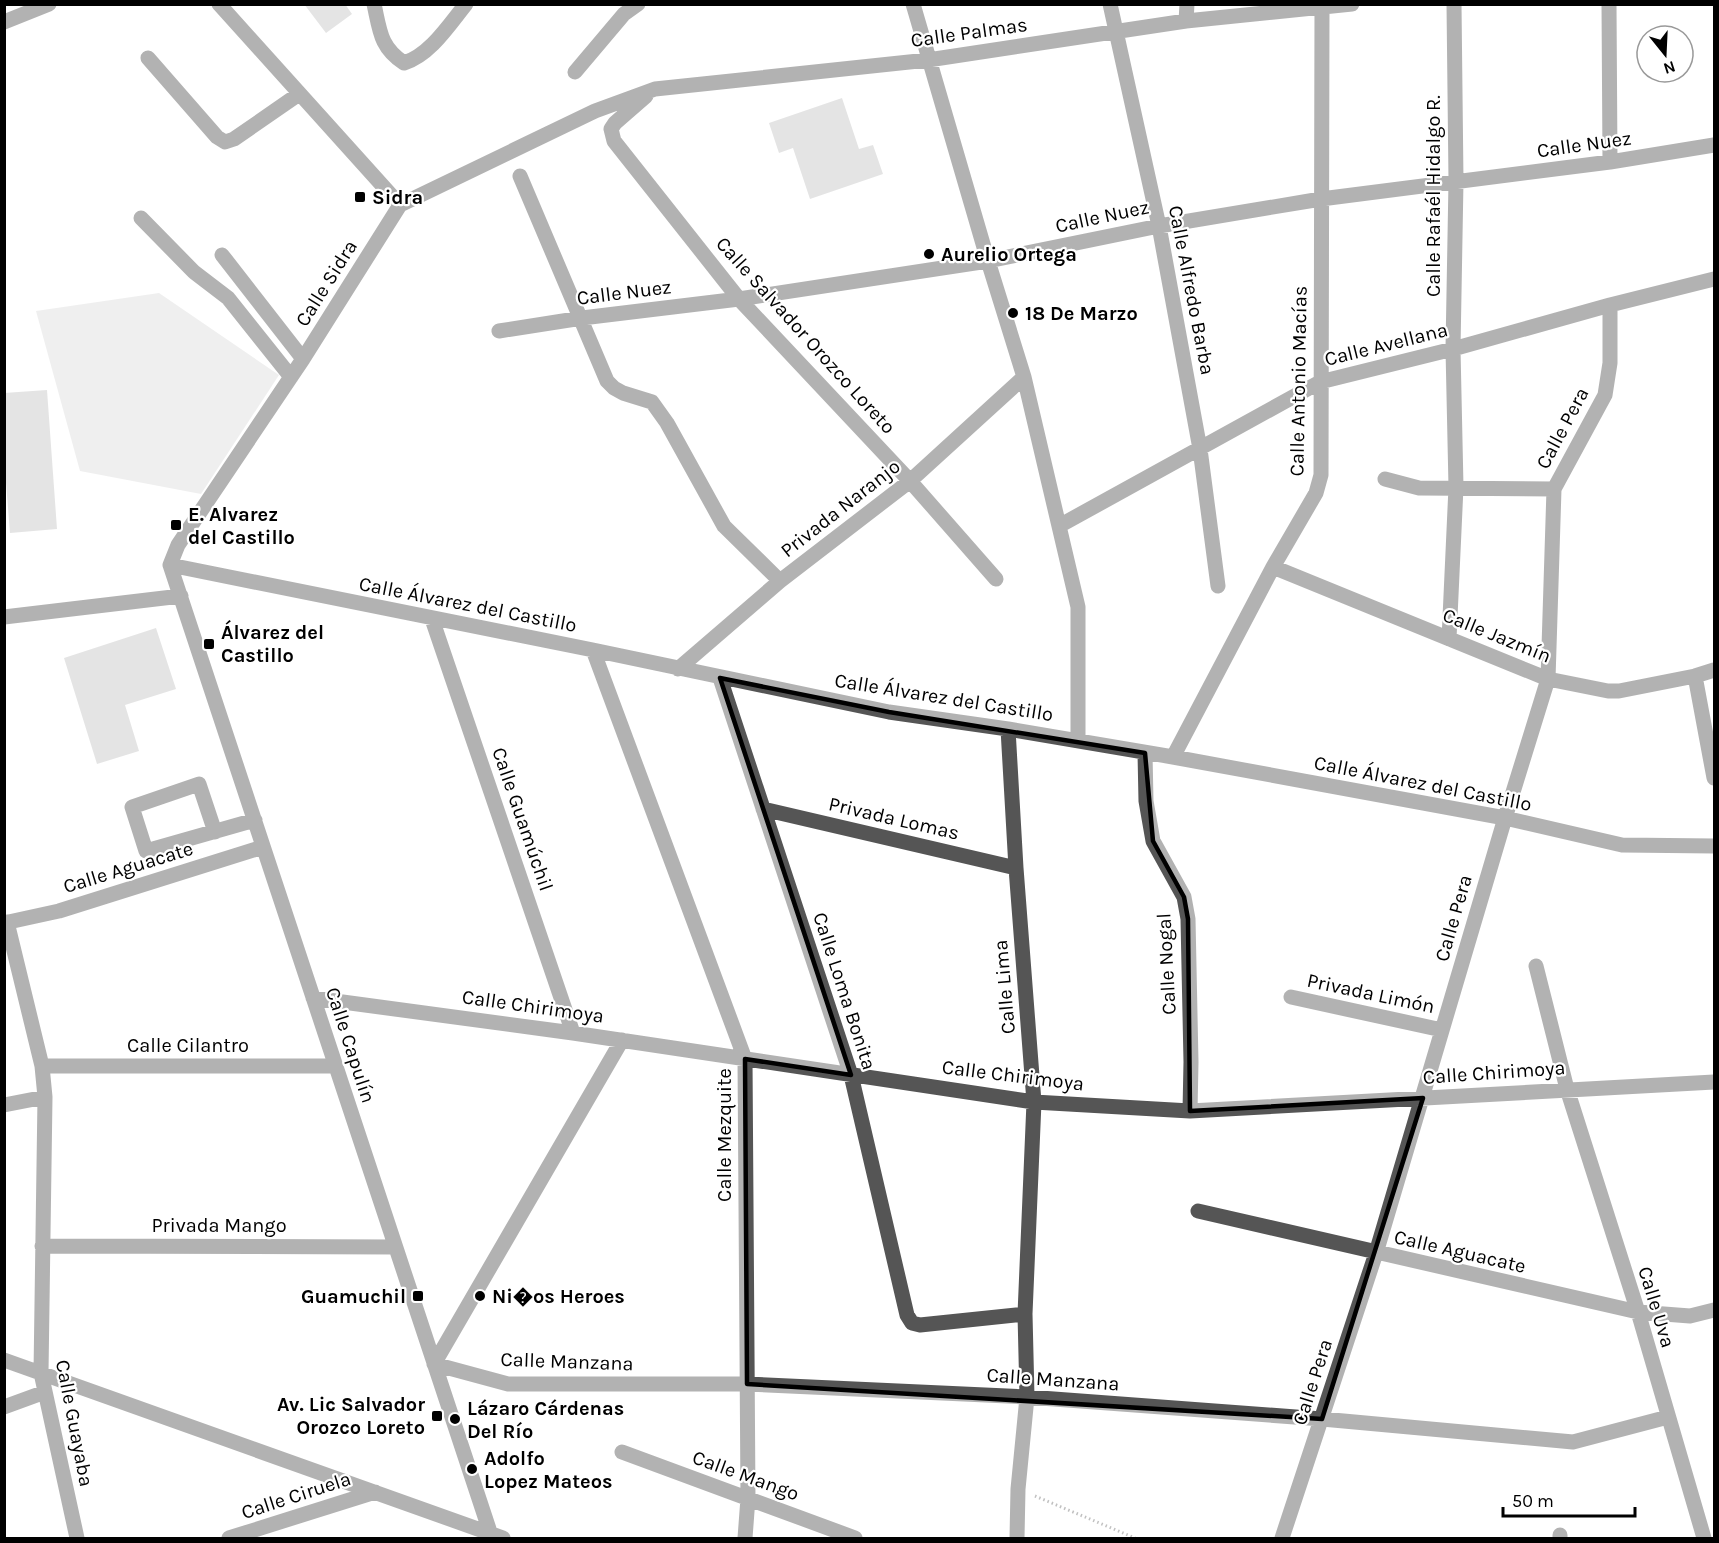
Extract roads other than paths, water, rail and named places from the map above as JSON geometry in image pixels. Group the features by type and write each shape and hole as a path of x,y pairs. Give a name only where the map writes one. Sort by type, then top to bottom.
{"street":[{"path":"4,22 50,4"},
{"path":"219,4 400,205"},
{"path":"374,4 381,37 390,54 404,63 416,59 439,37 466,4"},
{"path":"575,72 624,14 638,4"},
{"path":"913,4 1024,377 1078,607 1078,740"},
{"name":"Calle Alfredo Barba","path":"1110,4 1159,226 1200,449 1218,586"},
{"path":"1186,21 1187,4"},
{"name":"Calle Palmas","path":"400,205 595,111 655,89 928,60 1186,21 1352,4"},
{"name":"Calle Rafaél Hidalgo R.","path":"1449,639 1456,487 1453,349 1456,181 1454,4"},
{"path":"1609,4 1610,162"},
{"name":"Calle Antonio Macías","path":"1173,757 1272,567 1316,493 1321,475 1322,7"},
{"path":"148,58 217,137 225,142 234,140 299,94"},
{"name":"Calle Salvador Orozco Loreto","path":"655,89 615,123 611,129 612,135 739,299 910,481 996,579"},
{"name":"Calle Nuez","path":"499,332 582,318 739,299 988,261 1159,226 1321,199 1610,162 1714,146"},
{"path":"520,176 607,381 623,393 652,402 668,423 724,526 780,581"},
{"name":"Calle Sidra","path":"170,565 178,545 303,359 400,205"},
{"path":"141,218 194,272 228,298 291,377"},
{"path":"222,255 303,359"},
{"name":"Calle Avellana","path":"1059,526 1320,382 1714,279"},
{"name":"Calle Pera","path":"1282,1539 1376,1253 1504,818 1548,680 1554,489 1605,394 1610,363 1610,305"},
{"name":"Privada Naranjo","path":"678,669 780,581 910,481 1024,377"},
{"path":"1385,479 1419,488 1554,489"},
{"name":"Calle Capulín","path":"170,565 434,1364 495,1537"},
{"name":"Calle Álvarez del Castillo","path":"170,565 889,712 1078,740 1173,757 1504,818 1622,845 1714,846"},
{"name":"Calle Jazmín","path":"1272,567 1548,680 1619,691 1714,670"},
{"path":"4,617 181,597"},
{"name":"Calle Guamúchil","path":"432,619 573,1033"},
{"name":"Calle Mezquite","path":"593,650 745,1059 748,1498 745,1539"},
{"path":"1695,676 1714,778"},
{"name":"Calle Loma Bonita","path":"720,678 851,1075 907,1315 912,1323 920,1325 1025,1314"},
{"name":"Calle Lima","path":"1008,729 1034,1102 1025,1314 1027,1397 1018,1489 1017,1539"},
{"name":"Calle Nogal","path":"1145,753 1146,801 1153,841 1184,897 1188,919 1190,1111"},
{"path":"215,832 199,784 132,807 146,851 215,832 255,820"},
{"name":"Privada Lomas","path":"762,809 1016,868"},
{"name":"Calle Aguacate","path":"6,922 58,911 263,847"},
{"name":"Calle Guayaba","path":"6,922 42,1066 45,1097 41,1373 77,1539"},
{"name":"Calle Uva","path":"1536,966 1568,1089 1638,1312 1704,1539"},
{"name":"Privada Limón","path":"1291,997 1442,1030"},
{"name":"Calle Chirimoya","path":"313,998 622,1040 1034,1102 1190,1111 1714,1082"},
{"path":"434,1364 622,1040"},
{"name":"Calle Cilantro","path":"42,1066 335,1066"},
{"path":"4,1105 45,1097"},
{"name":"Calle Aguacate","path":"1198,1211 1638,1312 1690,1316 1714,1310"},
{"name":"Privada Mango","path":"42,1246 395,1247"},
{"path":"4,1360 495,1537"},
{"name":"Calle Manzana","path":"434,1364 508,1384 747,1384 1027,1397 1322,1419 1572,1442 1668,1417"},
{"path":"4,1407 45,1392"},
{"name":"Calle Mango","path":"622,1452 855,1539"},
{"name":"Calle Ciruela","path":"229,1539 375,1492"}],"place":[{"name":"Sidra","path":"360,197"},
{"name":"Aurelio Ortega","path":"929,254"},
{"name":"18 De Marzo","path":"1013,313"},
{"name":"E. Alvarez del Castillo","path":"176,525"},
{"name":"Álvarez del Castillo","path":"209,644"},
{"name":"Guamuchil","path":"418,1296"},
{"name":"Ni�os Heroes","path":"480,1296"},
{"name":"Av. Lic Salvador Orozco Loreto","path":"437,1416"},
{"name":"Lázaro Cárdenas Del Río","path":"455,1419"},
{"name":"Adolfo Lopez Mateos","path":"472,1469"}]}
